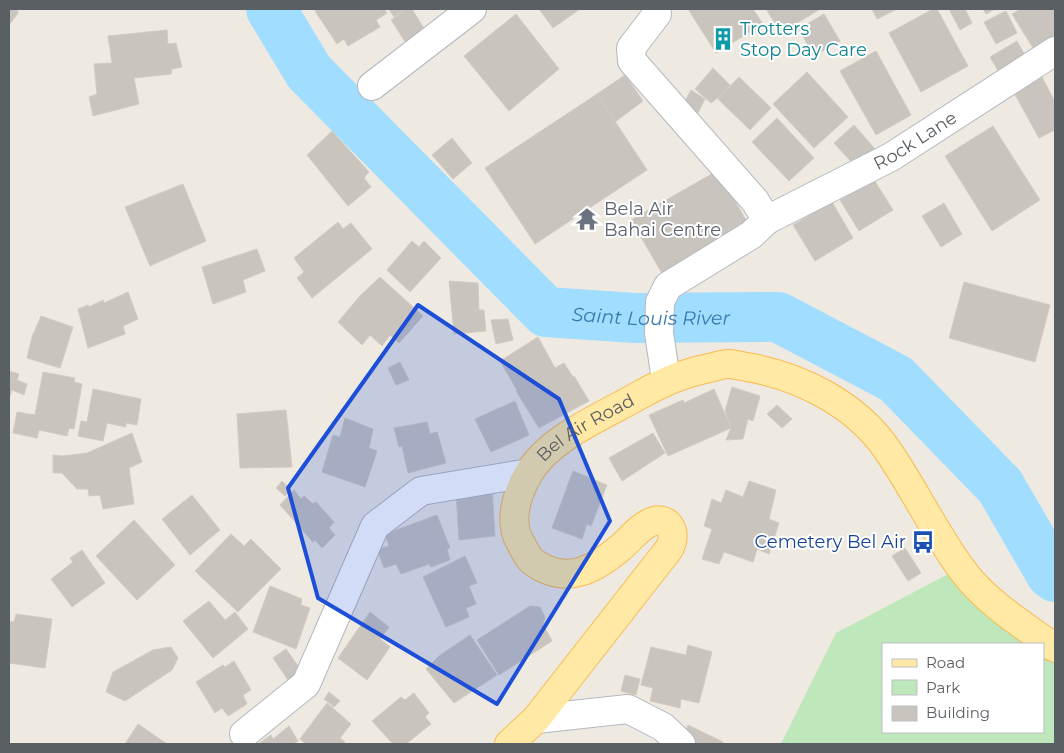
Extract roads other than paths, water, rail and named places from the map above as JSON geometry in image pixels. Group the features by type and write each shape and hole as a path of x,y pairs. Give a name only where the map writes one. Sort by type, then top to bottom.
{"main road":[{"name":"Bel Air Road","path":"509,744 536,719 669,549 674,536 667,524 661,521 652,521 608,558 592,568 571,575 552,572 531,561 515,534 514,519 518,498 529,473 544,452 576,431 666,380 694,371 728,364 767,370 803,384 834,400 863,422 885,446 937,533 963,572 983,595 1055,648"}],"street":[{"path":"372,86 472,9"},
{"path":"657,14 631,48 632,61 755,201 768,220"},
{"name":"Rock Lane","path":"666,380 659,333 660,302 668,286 752,235 768,220 891,157 1055,51"},
{"path":"244,734 306,684 375,526 421,491 529,473"},
{"path":"536,719 628,709 663,727 681,744"}],"waterway":[{"name":"Saint Louis River","path":"271,9 309,72 546,312 635,318 778,317 896,379 1000,486 1051,574 1055,577"}],"place":[{"name":"Trotters Stop Day Care","path":"723,39"},
{"name":"Bela Air Bahai Centre","path":"587,219"},
{"name":"Cemetery Bel Air","path":"923,542"}]}
